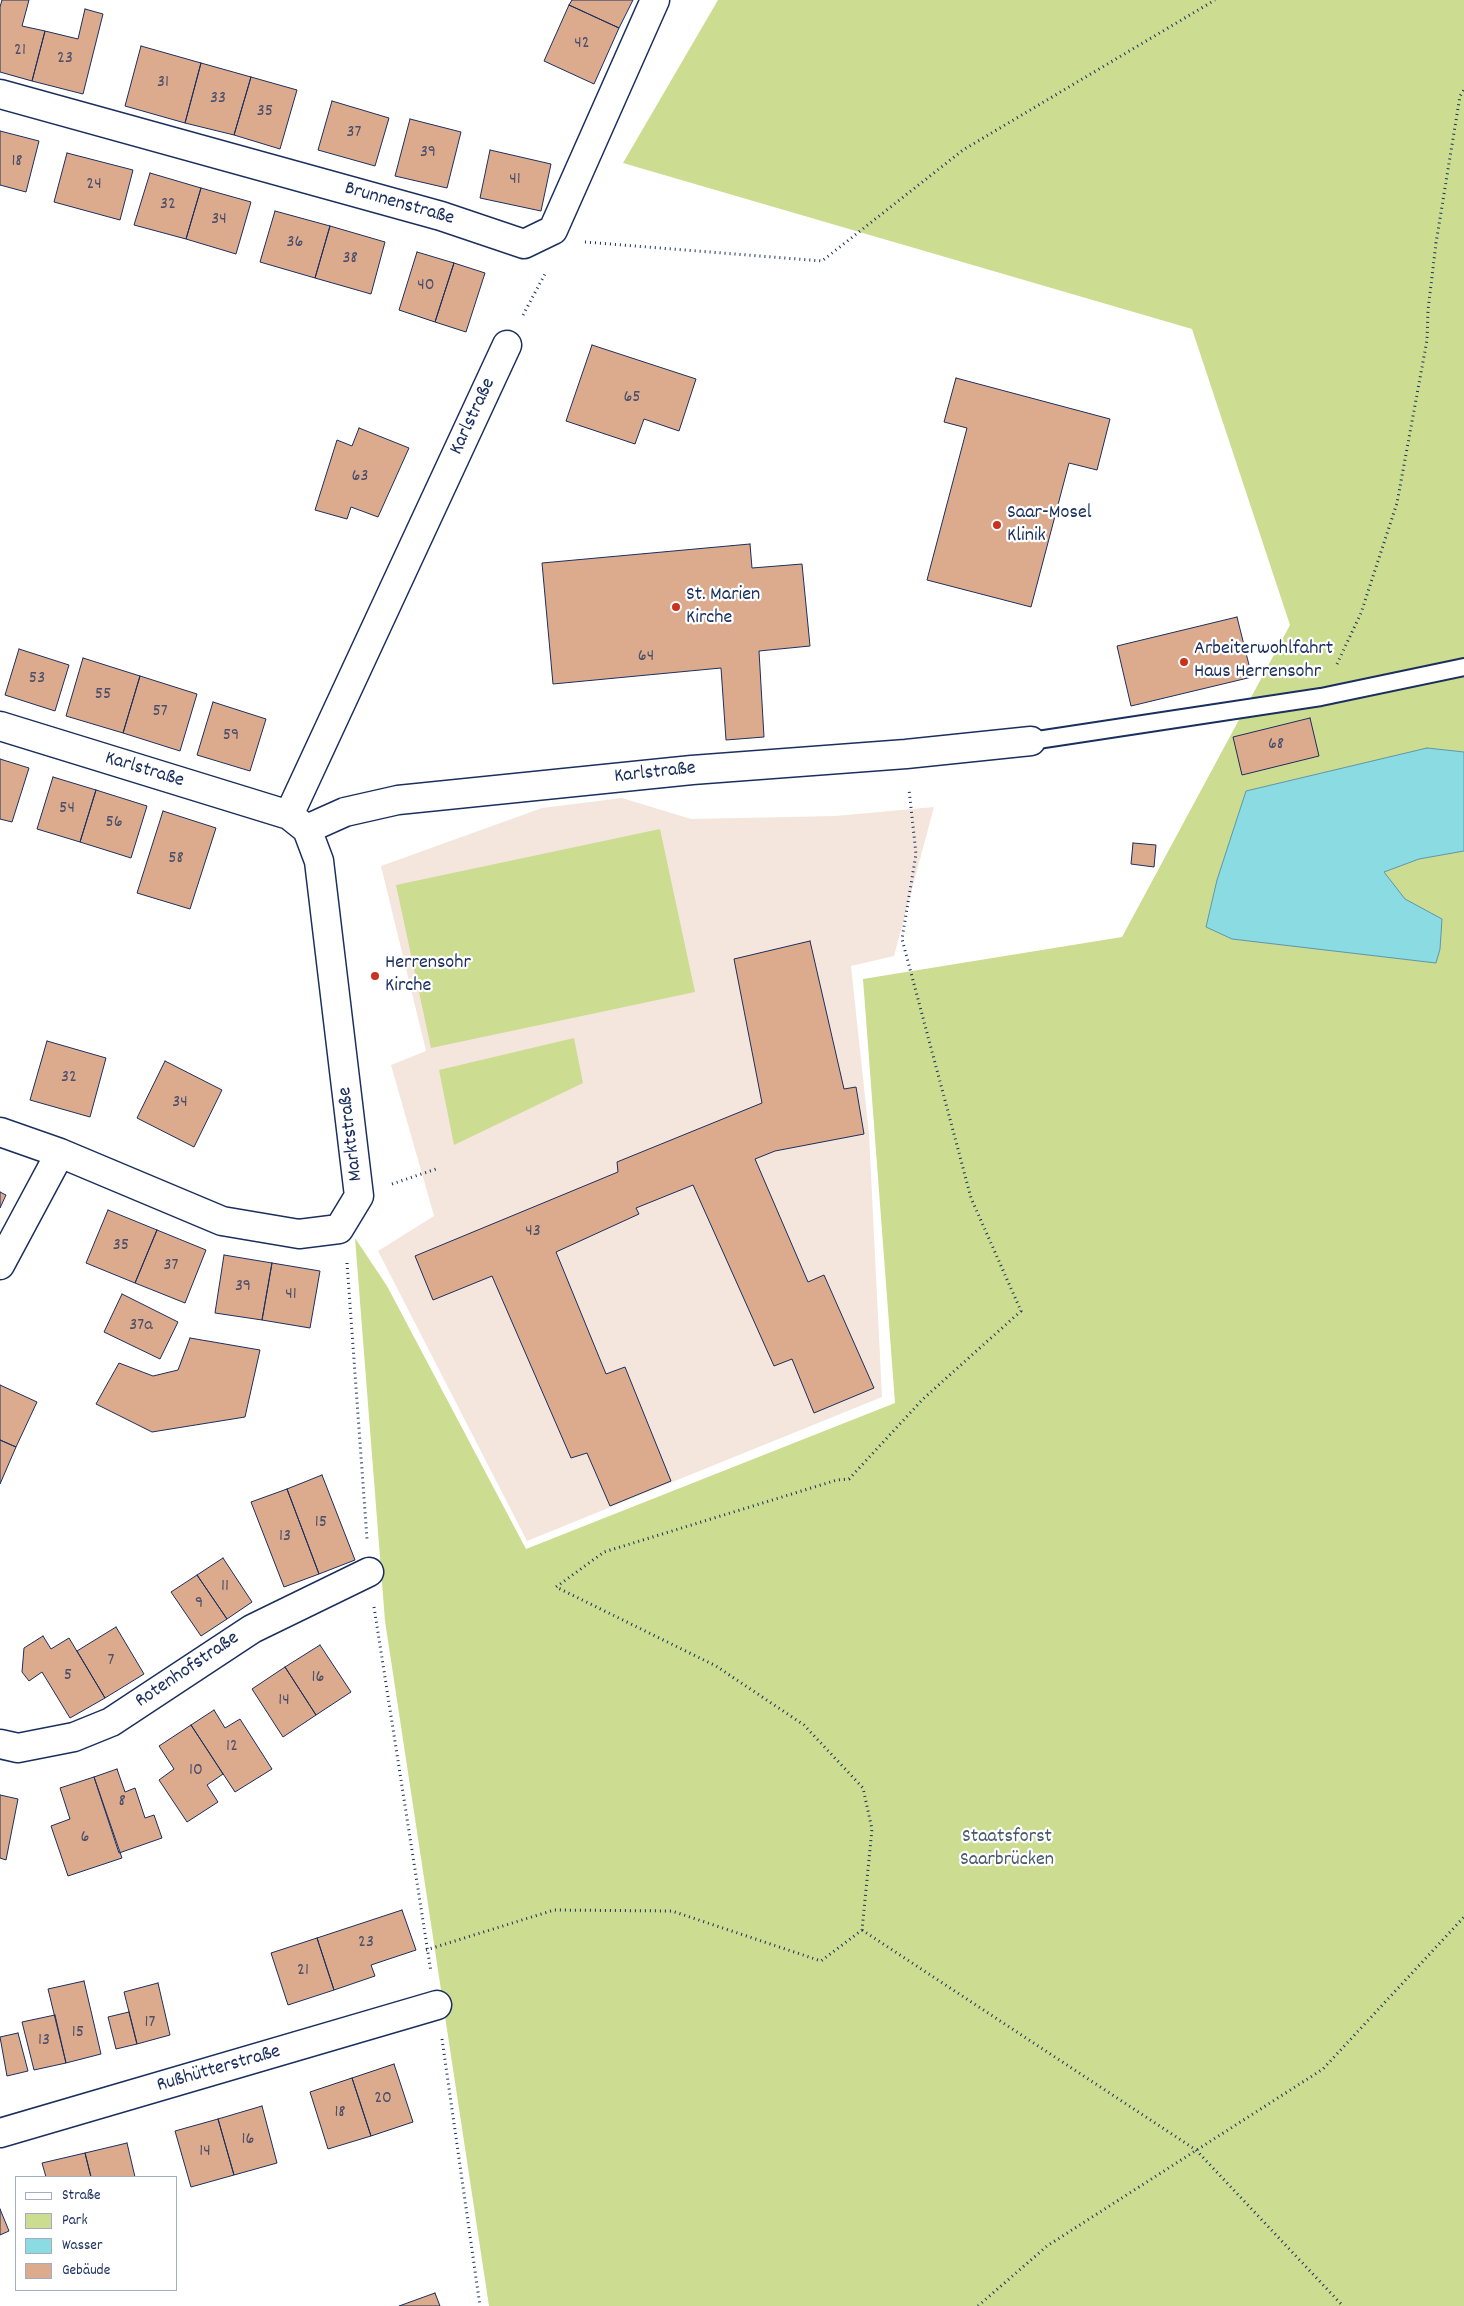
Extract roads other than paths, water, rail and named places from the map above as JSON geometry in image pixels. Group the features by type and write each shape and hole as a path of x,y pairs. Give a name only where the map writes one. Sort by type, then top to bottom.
{"street":[{"name":"Brunnenstraße","path":"0,94 441,216 524,244 553,230 654,0"},
{"name":"Karlstraße","path":"298,822 507,344"},
{"name":"Karlstraße","path":"0,726 298,822 398,800 692,770 906,754 1030,741"},
{"name":"Marktstraße","path":"0,1132 60,1153 222,1221 299,1234 338,1229 359,1196 319,861 298,822"},
{"path":"0,1265 60,1153"},
{"name":"Rotenhofstraße","path":"0,1744 18,1748 74,1737 110,1722 252,1629 369,1572"},
{"name":"Rußhütterstraße","path":"0,2133 437,2005"}],"lane":[{"path":"1030,741 1321,697 1464,667"}],"water":[{"path":"1427,748 1464,752 1464,851 1419,859 1384,872 1405,899 1442,919 1440,949 1436,963 1232,939 1206,927 1217,880 1246,791"}],"place":[{"name":"Saar-Mosel Klinik","path":"997,525"},
{"name":"St. Marien Kirche","path":"676,607"},
{"name":"Arbeiterwohlfahrt Haus Herrensohr","path":"1184,662"},
{"name":"Herrensohr Kirche","path":"375,976"}],"park label":[{"name":"Staatsforst Saarbrücken","path":"1007,1850"}]}
